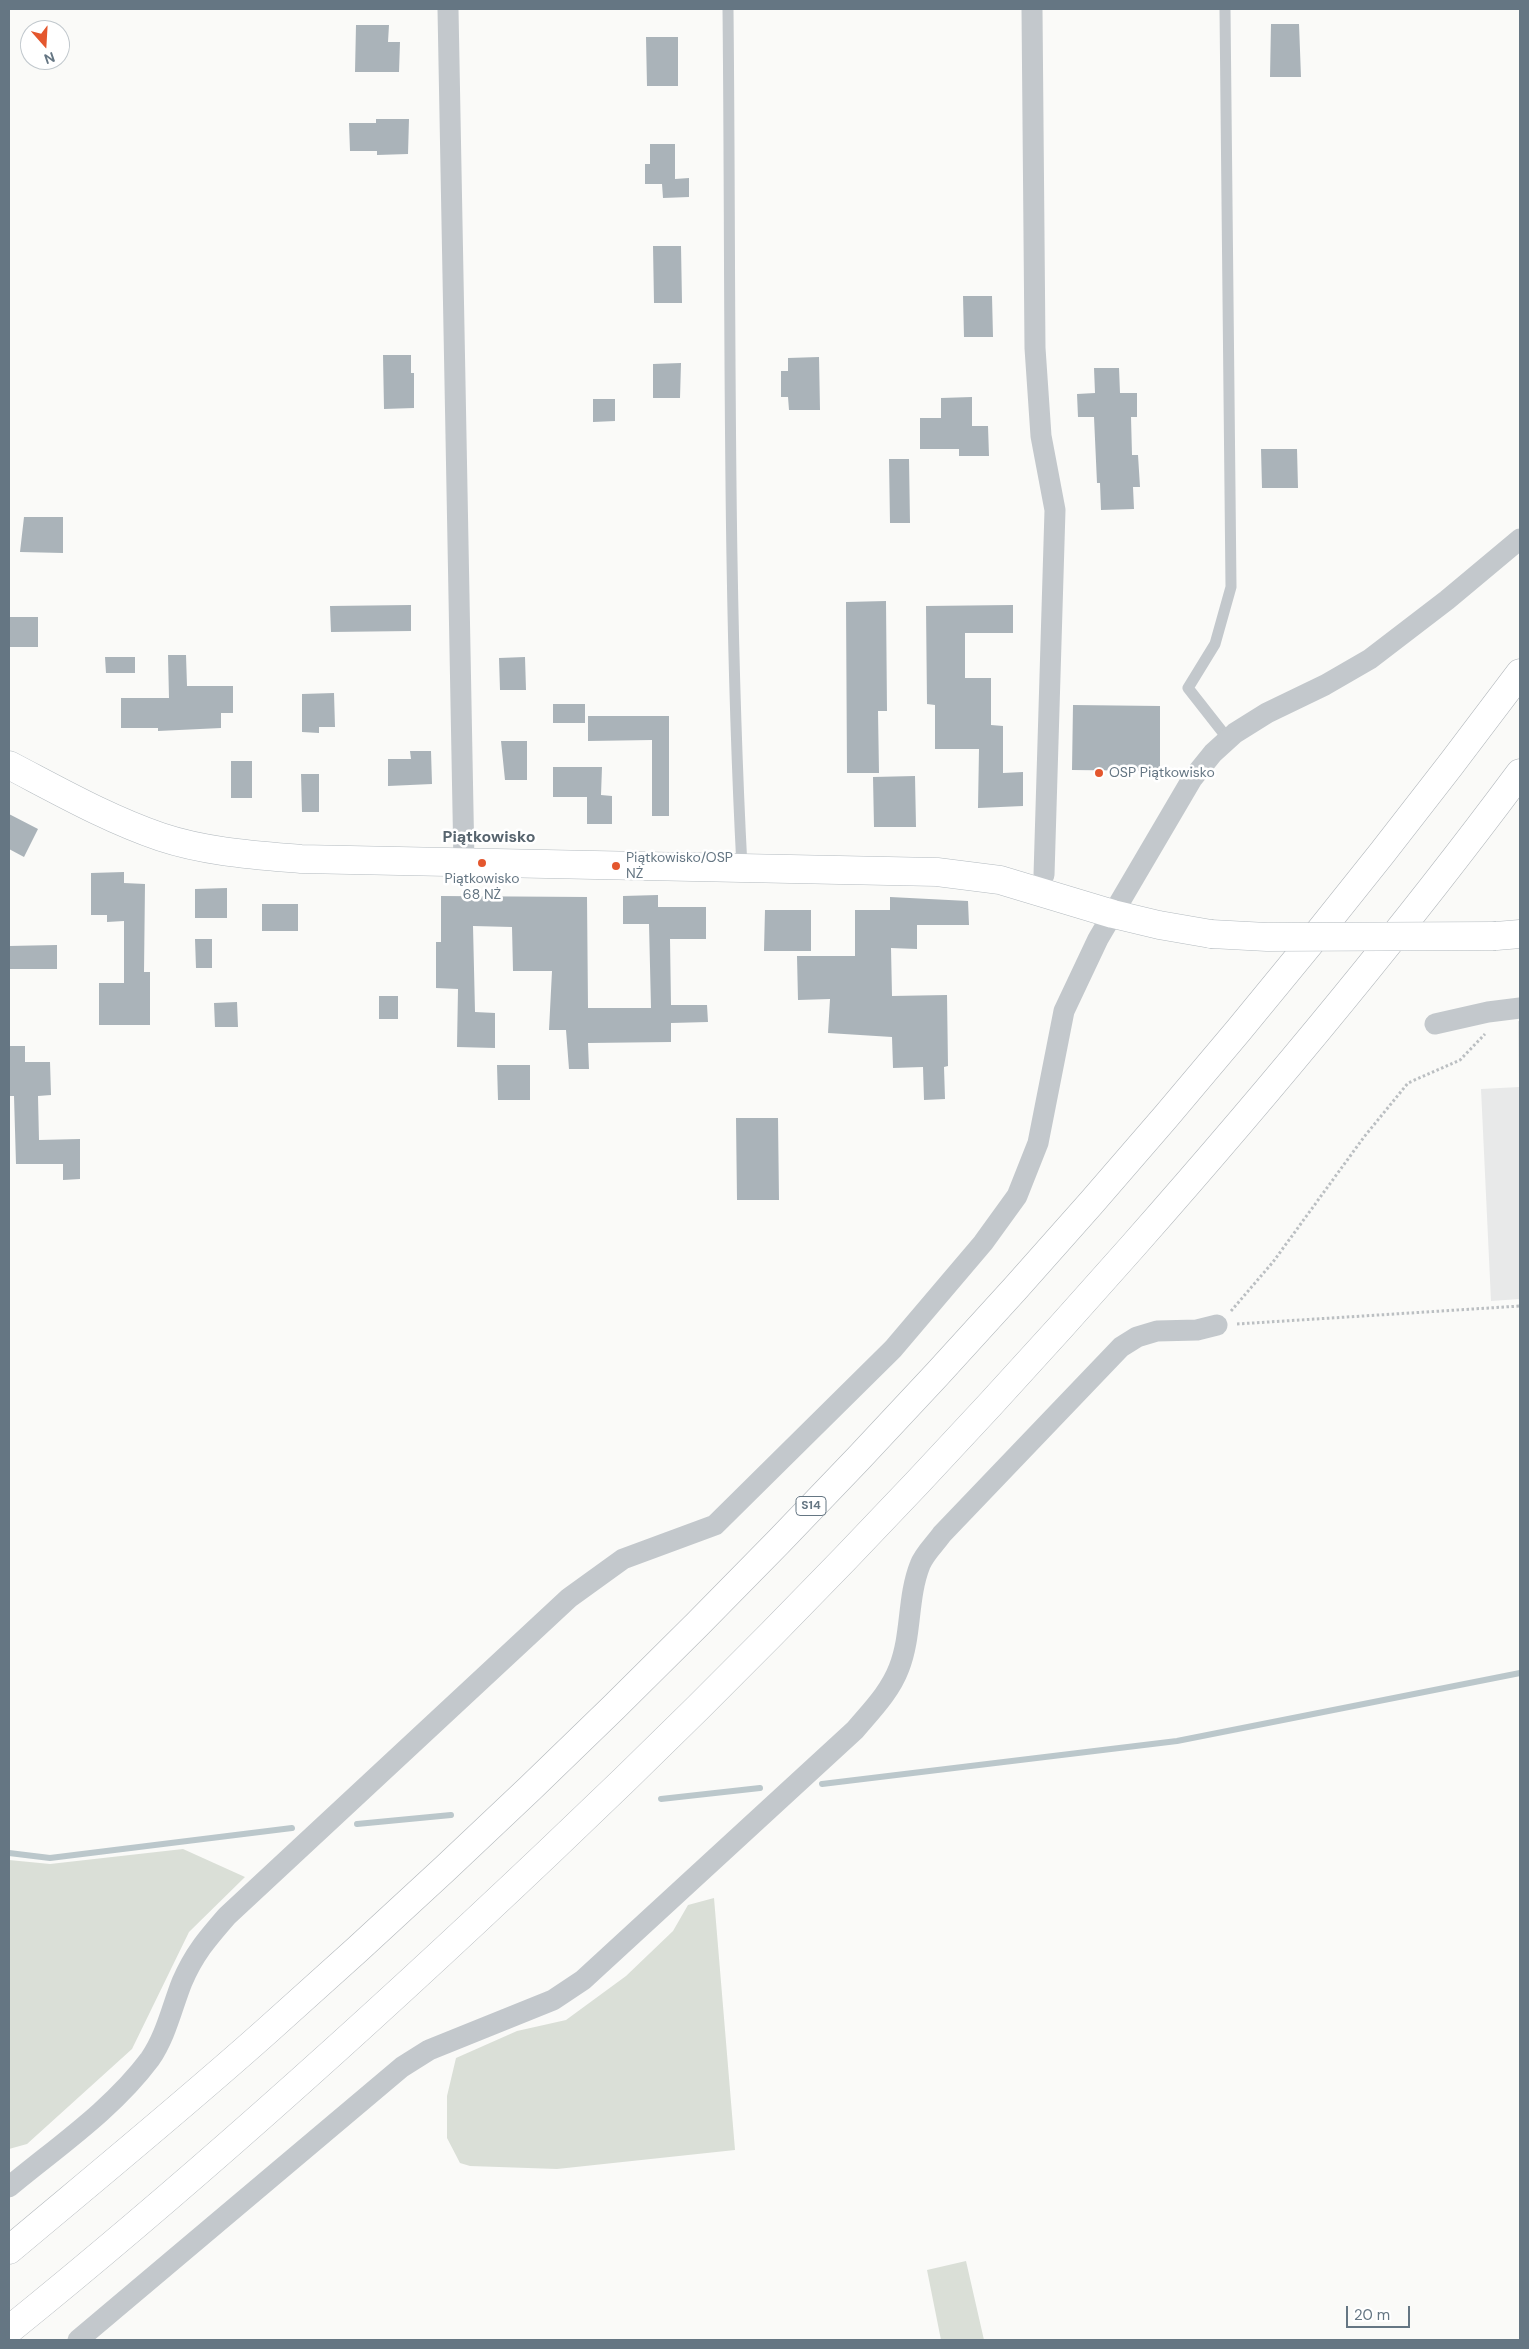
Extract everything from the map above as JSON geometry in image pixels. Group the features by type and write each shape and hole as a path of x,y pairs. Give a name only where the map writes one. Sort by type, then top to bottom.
{"main road":[{"name":"S14","path":"9,2250 266,2032 382,1927 585,1735 732,1589 865,1451 1027,1275 1172,1111 1317,936 1446,773 1520,673"},
{"path":"9,765 116,820 162,838 211,849 301,859 937,872 968,875 1028,886 1113,914 1159,925 1211,934 1267,937 1508,935"},
{"path":"9,2330 192,2176 422,1973 646,1760 792,1614 944,1456 1222,1145 1361,978 1520,773"}],"street":[{"path":"448,9 464,863"},
{"path":"1032,9 1035,348 1041,436 1055,510 1044,875"},
{"path":"9,2187 115,2098 150,2058 168,2024 182,1983 198,1950 227,1916 569,1598 623,1559 715,1524 893,1349 983,1243 1017,1196 1038,1143 1064,1011 1098,939 1192,779 1213,753 1228,739 1268,713 1325,685 1370,659 1447,600 1520,539"},
{"path":"1435,1024 1516,1008"},
{"path":"78,2340 402,2067 429,2050 553,2000 583,1980 855,1730 872,1710 883,1697 899,1668 907,1634 912,1595 920,1564 942,1534 1120,1347 1137,1337 1157,1331 1197,1330 1217,1325"}],"lane":[{"path":"728,9 730,370 736,741 742,867"},
{"path":"1225,9 1228,113 1231,587 1215,644 1188,688 1228,739"}],"path":[{"path":"1217,1325 1273,1262 1364,1137 1408,1083 1460,1060 1516,1008"},
{"path":"1217,1325 1520,1306"}],"shaded area":[{"path":"1518,1021 1520,1021 1520,1299 1491,1301 1481,1089 1519,1087"},
{"path":"183,1849 245,1877 189,1932 132,2049 27,2144 9,2149 9,1860 50,1864"},
{"path":"714,1898 735,2150 557,2169 470,2166 460,2163 447,2138 447,2096 456,2058 517,2031 566,2020 626,1976 673,1931 688,1905"},
{"path":"966,2261 984,2340 941,2340 927,2270"}],"building":[{"path":"1271,24 1299,24 1301,77 1270,77"},
{"path":"356,25 389,25 388,42 400,42 399,72 355,72"},
{"path":"646,37 678,37 678,86 647,86"},
{"path":"376,119 409,119 408,154 377,155 377,151 350,151 349,123 376,123"},
{"path":"650,144 675,144 675,179 689,178 689,197 663,198 662,184 645,184 645,164 650,164"},
{"path":"653,246 681,246 682,303 654,303"},
{"path":"963,296 992,296 993,337 964,337"},
{"path":"383,355 411,355 411,373 414,373 414,408 384,409"},
{"path":"819,357 820,410 789,410 788,397 781,397 781,371 788,371 788,358"},
{"path":"681,363 680,398 653,398 653,364"},
{"path":"1094,368 1119,368 1120,393 1137,393 1137,417 1131,417 1132,455 1138,455 1140,487 1133,487 1134,509 1101,510 1100,483 1097,483 1094,417 1078,417 1077,394 1095,393"},
{"path":"972,397 972,426 988,426 989,456 959,456 959,449 920,449 920,418 941,418 941,398"},
{"path":"593,399 615,399 615,421 593,422"},
{"path":"1261,449 1297,449 1298,488 1262,488"},
{"path":"889,459 909,459 910,523 890,523"},
{"path":"24,517 63,517 63,553 20,552"},
{"path":"886,601 887,711 878,711 879,773 847,773 846,602"},
{"path":"411,605 411,631 331,632 330,606"},
{"path":"1013,605 1013,633 965,633 965,678 991,678 991,725 1003,726 1003,773 1023,772 1023,806 978,808 979,749 935,749 935,705 927,704 926,606"},
{"path":"9,617 38,617 38,647 9,647"},
{"path":"168,655 186,655 187,686 233,686 233,713 221,713 221,728 158,731 158,728 121,728 121,698 169,698"},
{"path":"105,657 135,657 135,673 106,673"},
{"path":"525,657 526,690 500,690 499,658"},
{"path":"334,693 335,727 319,727 319,733 302,732 302,694"},
{"path":"553,704 585,704 585,723 553,723"},
{"path":"1073,705 1160,706 1160,771 1072,770"},
{"path":"588,716 669,716 669,816 652,816 652,740 588,741"},
{"path":"501,741 527,741 527,780 505,780"},
{"path":"410,751 431,751 432,784 388,786 388,759 411,759"},
{"path":"231,761 252,761 252,798 231,798"},
{"path":"553,767 602,767 601,795 612,796 612,824 587,824 587,797 553,797"},
{"path":"301,774 319,774 319,812 302,812"},
{"path":"915,776 916,827 874,827 873,777"},
{"path":"9,814 38,829 24,857 9,849"},
{"path":"124,872 124,883 145,884 144,972 150,972 150,1025 99,1025 99,983 124,983 124,921 107,922 107,915 91,915 91,873"},
{"path":"227,888 227,918 195,918 195,889"},
{"path":"658,895 658,907 706,907 706,939 670,939 671,1005 707,1005 708,1022 671,1023 671,1042 588,1043 589,1069 569,1069 566,1030 549,1030 552,971 513,971 512,927 473,926 475,1012 495,1013 495,1048 457,1047 458,989 436,988 436,942 441,942 441,896 587,897 588,1008 651,1008 649,924 623,924 623,896"},
{"path":"890,897 968,901 969,925 917,925 917,949 891,948 892,996 947,995 948,1066 944,1067 945,1099 924,1100 923,1067 893,1068 892,1037 828,1033 830,999 798,1000 797,956 855,956 855,910 890,910"},
{"path":"262,904 298,904 298,931 262,931"},
{"path":"765,910 811,910 811,951 764,951"},
{"path":"195,939 212,939 212,968 196,968"},
{"path":"57,945 57,969 9,969 9,946"},
{"path":"379,996 398,996 398,1019 379,1019"},
{"path":"237,1002 238,1027 215,1027 214,1003"},
{"path":"9,1046 25,1046 25,1062 50,1062 51,1095 38,1096 39,1140 80,1139 80,1179 63,1180 63,1164 16,1164 14,1096 9,1096"},
{"path":"497,1065 530,1065 530,1100 498,1100"},
{"path":"736,1118 778,1118 779,1200 737,1200"}],"waterway":[{"path":"822,1784 1177,1741 1520,1673"},
{"path":"661,1799 760,1788"},
{"path":"357,1824 451,1815"},
{"path":"9,1853 50,1858 292,1828"}],"place":[{"name":"OSP Piątkowisko","path":"1099,773"},
{"name":"Piątkowisko 68 NŻ","path":"482,863"},
{"name":"Piątkowisko/OSP NŻ","path":"616,866"}],"district":[{"name":"Piątkowisko","path":"489,838"}]}
